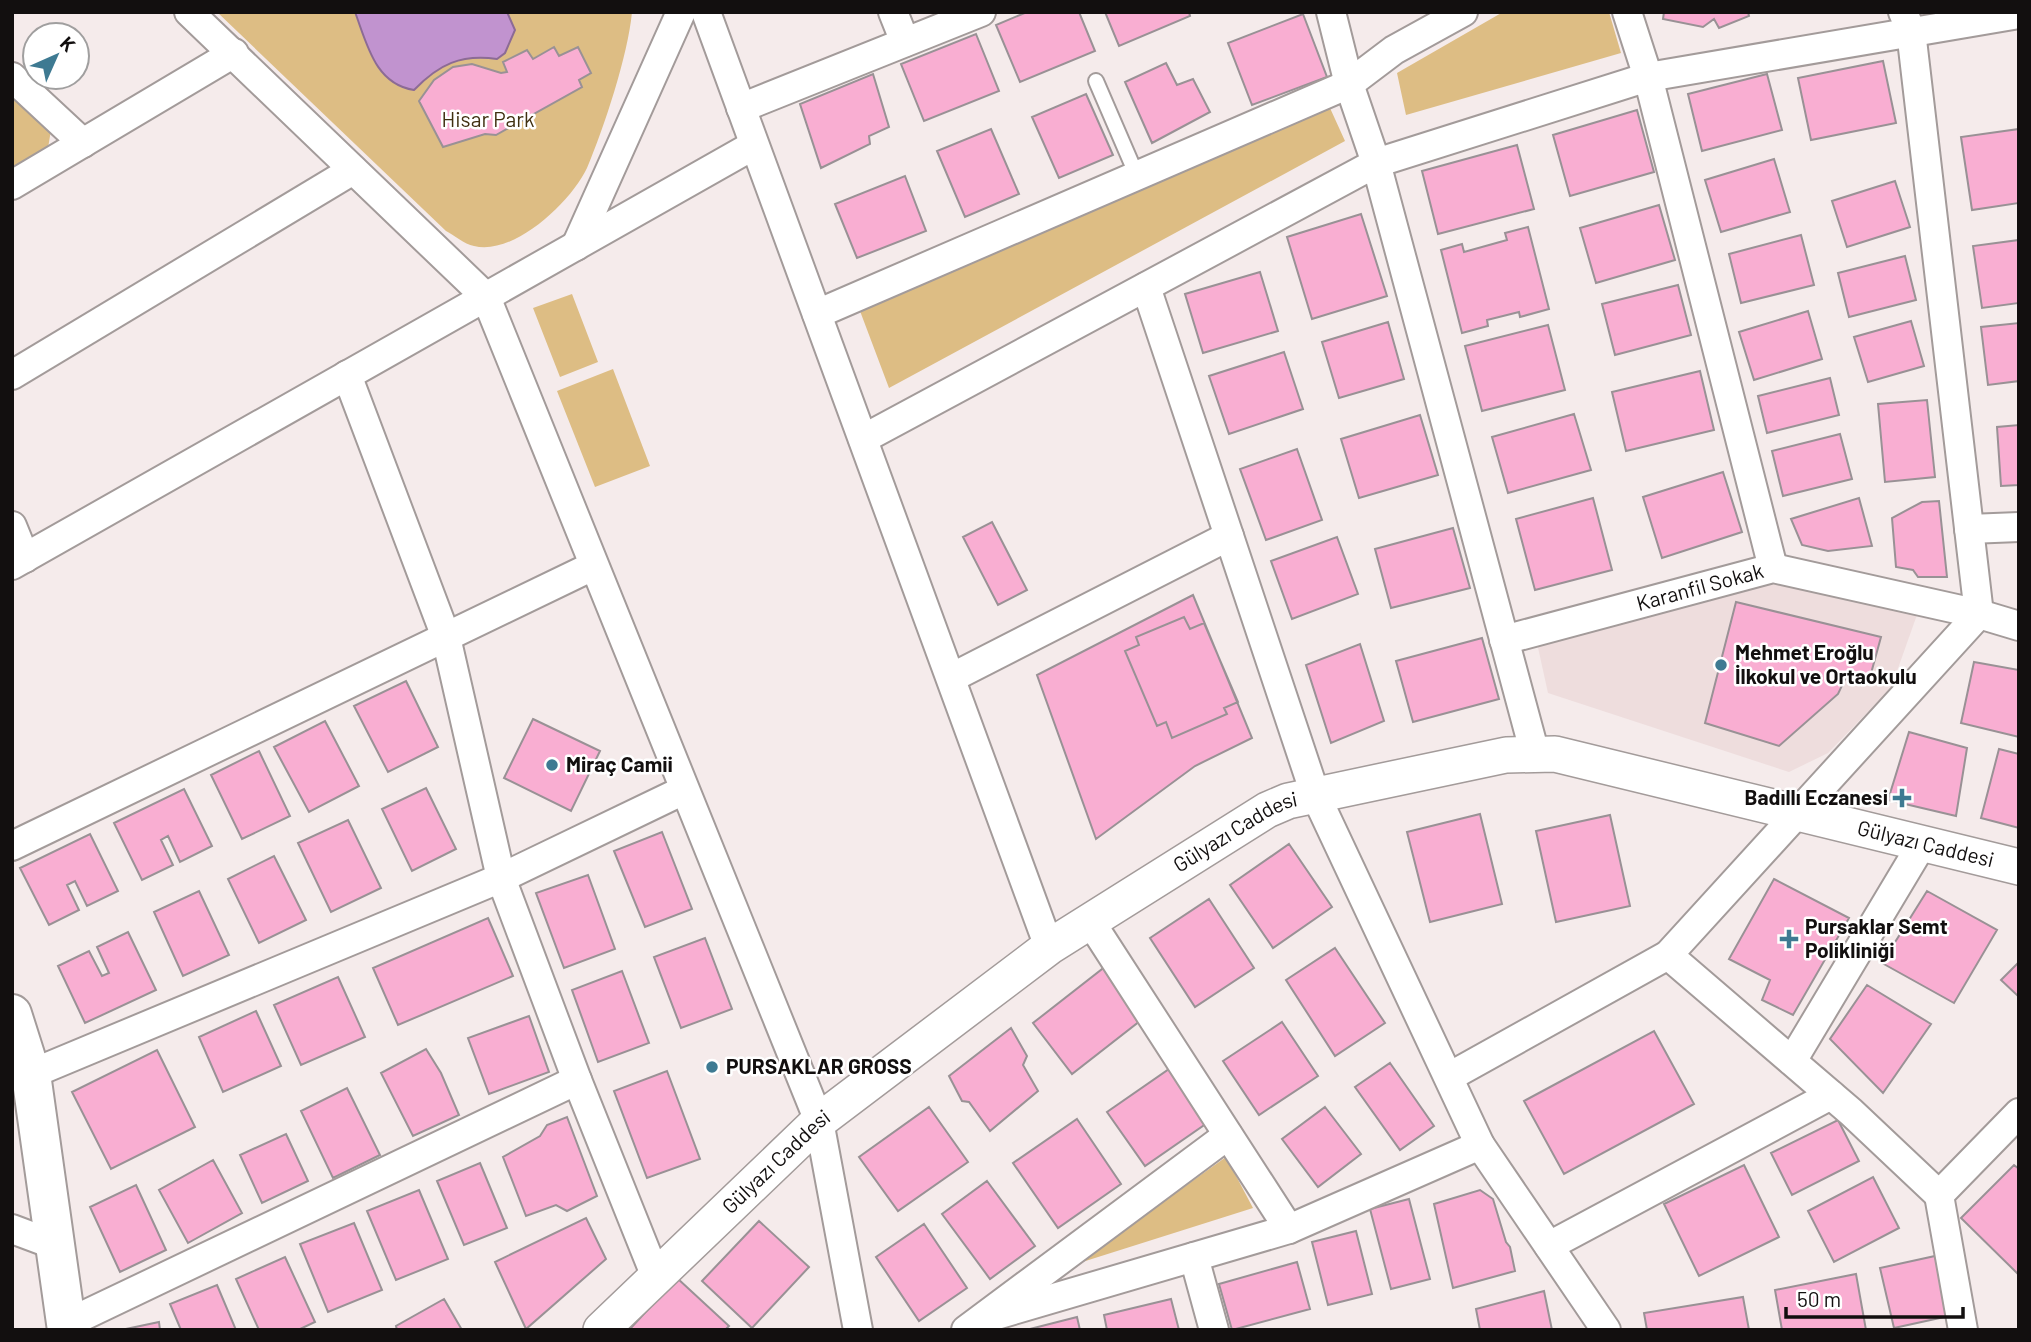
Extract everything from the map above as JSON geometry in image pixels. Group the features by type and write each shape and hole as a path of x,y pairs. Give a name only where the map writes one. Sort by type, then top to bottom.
{"main road":[{"path":"12,1014 31,1074 52,1244 66,1327"}],"street":[{"path":"189,12 486,297 819,1121 858,1330"},
{"path":"576,246 681,12"},
{"path":"706,12 1049,947"},
{"path":"893,12 905,43"},
{"path":"741,108 981,12"},
{"path":"1331,12 1349,84 1376,163 1535,754"},
{"path":"817,314 1349,84 1394,50 1463,12"},
{"path":"1627,12 1648,77 1773,568"},
{"path":"863,439 1376,163 1648,77 1907,22 2019,14"},
{"path":"1449,1077 1668,955 1795,812 1979,614 1907,22"},
{"path":"12,185 234,54"},
{"path":"12,77 83,143"},
{"path":"12,526 18,562 754,145"},
{"path":"12,376 353,170"},
{"path":"1146,287 1315,794 1480,1145 1606,1330"},
{"path":"347,375 446,637 501,877 577,1080 656,1277"},
{"path":"1969,529 2019,527"},
{"path":"951,678 1229,536"},
{"path":"12,846 593,566"},
{"name":"Karanfil Sokak","path":"1504,640 1773,568 1979,614 2019,626"},
{"name":"Gülyazı Caddesi","path":"601,1330 819,1121 1049,947 1267,810 1315,794 1506,755 1535,754 1597,762 2019,867"},
{"path":"31,1074 501,877 684,790"},
{"path":"1792,1061 1922,844"},
{"path":"1090,921 1289,1229"},
{"path":"1668,955 1831,1095 1939,1195 1964,1330"},
{"path":"66,1327 577,1080"},
{"path":"1549,1246 1831,1095"},
{"path":"1939,1195 2015,1125"},
{"path":"976,1324 1228,1135"},
{"path":"976,1324 1289,1229 1480,1145"},
{"path":"12,1229 52,1244"},
{"path":"1195,1257 1214,1330"}],"lane":[{"path":"1097,81 1137,176"}],"shaded area":[{"path":"355,12 507,12 515,30 505,53 497,59 472,58 451,63 432,73 414,90 390,80 381,71 374,61"},
{"name":"Mehmet Eroğlu İlkokul ve Ortaokulu","path":"1776,581 1918,612 1891,688 1828,753 1789,772 1548,693 1537,643"}],"green space":[{"name":"Hisar Park","path":"217,12 632,12 626,49 608,112 594,152 579,182 540,224 506,243 490,247 470,245 446,231"},
{"path":"1503,12 1609,12 1621,53 1406,115 1397,73"},
{"path":"12,92 51,130 47,154 12,178"},
{"path":"1330,108 1345,141 889,388 860,311"},
{"path":"572,294 598,362 560,377 533,308"},
{"path":"613,369 650,466 595,487 557,391"},
{"path":"1226,1157 1253,1208 1076,1264"}],"building":[{"path":"1027,12 1079,12 1095,51 1020,82 996,25"},
{"path":"1105,12 1189,12 1190,16 1119,46"},
{"path":"1664,12 1748,12 1749,16 1719,28 1714,19 1703,27 1663,19"},
{"path":"1303,14 1327,77 1252,105 1228,43"},
{"path":"976,34 999,91 924,121 901,64"},
{"name":"Hisar Park","path":"554,47 559,56 578,47 591,73 579,80 582,87 496,135 485,134 443,147 419,101 434,80 453,67 472,64 501,73 507,72 503,62 527,50 533,59"},
{"path":"1883,61 1896,123 1811,140 1798,78"},
{"path":"1166,63 1177,85 1193,79 1210,112 1152,143 1125,82"},
{"path":"873,74 889,127 869,136 870,144 821,168 800,104"},
{"path":"1767,74 1782,130 1702,151 1688,94"},
{"path":"1086,94 1113,155 1059,178 1032,117"},
{"path":"1637,110 1654,172 1570,196 1553,135"},
{"path":"991,129 1019,194 965,217 937,151"},
{"path":"2019,129 2019,203 1972,210 1961,137"},
{"path":"1517,145 1534,209 1438,234 1422,171"},
{"path":"1774,159 1790,212 1721,232 1705,180"},
{"path":"905,176 926,231 857,258 835,204"},
{"path":"1895,181 1910,227 1847,247 1832,201"},
{"path":"1659,205 1675,260 1596,283 1580,228"},
{"path":"1361,214 1387,296 1312,319 1287,237"},
{"path":"1528,227 1549,309 1520,317 1519,312 1487,320 1488,326 1462,333 1441,250 1462,244 1464,252 1507,240 1505,233"},
{"path":"1801,235 1814,285 1741,303 1729,254"},
{"path":"2019,240 2019,303 1982,308 1973,246"},
{"path":"1905,256 1916,300 1849,317 1838,273"},
{"path":"1260,272 1278,331 1203,353 1185,294"},
{"path":"1678,285 1691,335 1615,355 1602,304"},
{"path":"1808,311 1822,359 1754,380 1739,332"},
{"path":"1911,321 1924,366 1868,382 1854,337"},
{"path":"1388,322 1404,379 1339,398 1322,342"},
{"path":"2019,323 2019,381 1988,385 1981,327"},
{"path":"1548,325 1565,390 1482,411 1465,346"},
{"path":"1284,352 1303,409 1229,434 1209,376"},
{"path":"1700,371 1714,430 1626,451 1612,392"},
{"path":"1830,378 1839,415 1767,433 1758,396"},
{"path":"1927,400 1935,477 1885,482 1878,404"},
{"path":"1574,414 1591,470 1508,493 1492,437"},
{"path":"1420,415 1438,475 1359,498 1341,439"},
{"path":"2019,425 2019,485 2001,486 1997,427"},
{"path":"1840,434 1852,479 1783,496 1772,451"},
{"path":"1297,449 1322,520 1266,540 1240,469"},
{"path":"1723,472 1742,532 1662,558 1643,497"},
{"path":"1593,498 1612,570 1535,590 1516,519"},
{"path":"1859,498 1872,546 1828,551 1802,545 1791,519"},
{"path":"1939,501 1947,577 1918,577 1913,570 1896,567 1892,518 1922,502"},
{"path":"992,522 1027,590 998,605 963,537"},
{"path":"1453,528 1470,588 1391,608 1375,549"},
{"path":"1337,537 1358,594 1292,619 1271,561"},
{"path":"1193,595 1252,738 1195,766 1096,839 1037,675"},
{"path":"1736,602 1881,637 1870,677 1848,673 1838,694 1779,746 1705,723"},
{"path":"1184,617 1190,629 1204,623 1238,702 1224,708 1227,714 1172,738 1166,722 1157,726 1125,651 1139,645 1136,637"},
{"path":"1482,638 1499,699 1413,722 1396,661"},
{"path":"1360,644 1384,721 1331,743 1306,665"},
{"path":"1974,662 2019,670 2019,737 1961,723"},
{"path":"406,681 438,747 388,772 354,706"},
{"name":"Miraç Camii","path":"533,719 600,751 571,811 504,778"},
{"path":"325,721 359,786 309,812 274,747"},
{"path":"1909,732 1967,748 1956,816 1888,800"},
{"path":"1999,749 2019,754 2019,828 1981,818"},
{"path":"259,751 290,816 242,839 211,775"},
{"path":"426,788 456,849 412,871 382,809"},
{"path":"184,789 212,846 180,862 168,836 161,840 173,865 142,880 114,823"},
{"path":"1480,814 1502,904 1430,922 1407,832"},
{"path":"1610,815 1630,906 1556,922 1536,831"},
{"path":"348,820 381,888 331,912 298,843"},
{"path":"662,832 692,909 645,927 614,851"},
{"path":"90,834 118,891 87,906 75,881 67,885 79,910 49,925 20,868"},
{"path":"1289,844 1332,907 1273,948 1230,885"},
{"path":"274,856 306,920 259,943 228,879"},
{"path":"588,875 615,949 564,968 536,893"},
{"name":"Pursaklar Semt Polikliniği","path":"1774,879 1849,918 1793,1015 1762,1000 1770,980 1729,959"},
{"path":"199,891 229,955 183,976 154,912"},
{"path":"1927,891 1997,930 1954,1003 1882,963"},
{"path":"1209,899 1254,968 1195,1007 1150,938"},
{"path":"488,918 513,976 398,1025 373,968"},
{"path":"128,932 156,990 85,1023 58,966 89,951 102,976 109,973 97,947"},
{"path":"705,938 732,1009 681,1028 654,957"},
{"path":"1335,948 1385,1023 1335,1056 1286,980"},
{"path":"2019,962 2019,997 2001,980"},
{"path":"1106,966 1145,1017 1072,1074 1033,1023"},
{"path":"622,971 649,1043 598,1062 572,990"},
{"path":"338,977 365,1037 301,1065 274,1005"},
{"path":"1867,985 1931,1024 1883,1093 1830,1039"},
{"path":"256,1011 281,1066 223,1092 199,1037"},
{"path":"529,1016 549,1072 489,1094 468,1038"},
{"path":"1282,1022 1318,1076 1259,1115 1223,1061"},
{"path":"1011,1028 1027,1056 1023,1065 1038,1091 990,1131 969,1102 962,1101 949,1076"},
{"path":"1654,1031 1694,1104 1564,1174 1524,1101"},
{"path":"426,1049 441,1073 459,1115 413,1136 381,1073"},
{"path":"157,1050 195,1127 111,1169 72,1092"},
{"path":"1390,1063 1434,1126 1400,1150 1355,1087"},
{"path":"1172,1067 1210,1121 1145,1166 1107,1112"},
{"path":"667,1071 700,1159 647,1178 614,1091"},
{"path":"347,1088 380,1155 333,1178 301,1111"},
{"path":"929,1107 968,1162 898,1211 859,1157"},
{"path":"1325,1107 1361,1154 1318,1187 1282,1139"},
{"path":"567,1117 597,1196 567,1211 556,1205 526,1216 503,1157 540,1136 547,1125"},
{"path":"1077,1119 1121,1184 1058,1228 1013,1163"},
{"path":"1838,1120 1859,1161 1792,1195 1771,1153"},
{"path":"286,1134 308,1181 262,1203 240,1155"},
{"path":"213,1160 242,1213 188,1243 159,1190"},
{"path":"480,1163 507,1228 464,1245 437,1181"},
{"path":"1744,1165 1779,1237 1699,1276 1664,1204"},
{"path":"2014,1165 2019,1169 2019,1275 1961,1218"},
{"path":"1873,1177 1899,1228 1834,1262 1808,1211"},
{"path":"987,1181 1035,1246 990,1279 942,1214"},
{"path":"136,1185 166,1250 120,1272 90,1207"},
{"path":"419,1190 448,1259 396,1280 367,1211"},
{"path":"1480,1190 1493,1199 1506,1242 1510,1247 1515,1271 1453,1288 1434,1204"},
{"path":"1409,1199 1430,1279 1391,1289 1370,1209"},
{"path":"586,1218 606,1259 526,1329 495,1262"},
{"path":"759,1221 809,1267 752,1328 702,1281"},
{"path":"354,1223 382,1290 328,1312 300,1244"},
{"path":"924,1224 967,1288 919,1321 876,1257"},
{"path":"1356,1231 1372,1294 1328,1305 1312,1242"},
{"path":"1935,1256 1949,1316 1894,1328 1880,1268"},
{"path":"285,1257 315,1322 298,1330 259,1330 236,1279"},
{"path":"1297,1262 1310,1309 1232,1330 1219,1284"},
{"path":"1856,1274 1866,1330 1782,1330 1775,1290"},
{"path":"677,1278 729,1326 725,1330 629,1330"},
{"path":"217,1285 236,1330 181,1330 170,1304"},
{"path":"1544,1291 1552,1330 1480,1330 1476,1309"},
{"path":"1743,1297 1749,1330 1647,1330 1644,1313"},
{"path":"444,1299 462,1330 397,1330 396,1326"},
{"path":"1171,1299 1179,1330 1107,1330 1104,1315"},
{"path":"1077,1317 1080,1330 1026,1330"},
{"path":"159,1322 160,1330 121,1330"}],"place":[{"name":"Mehmet Eroğlu İlkokul ve Ortaokulu","path":"1721,665"},
{"name":"Miraç Camii","path":"552,765"},
{"name":"Badıllı Eczanesi","path":"1902,798"},
{"name":"Pursaklar Semt Polikliniği","path":"1789,939"},
{"name":"PURSAKLAR GROSS","path":"712,1067"}]}
